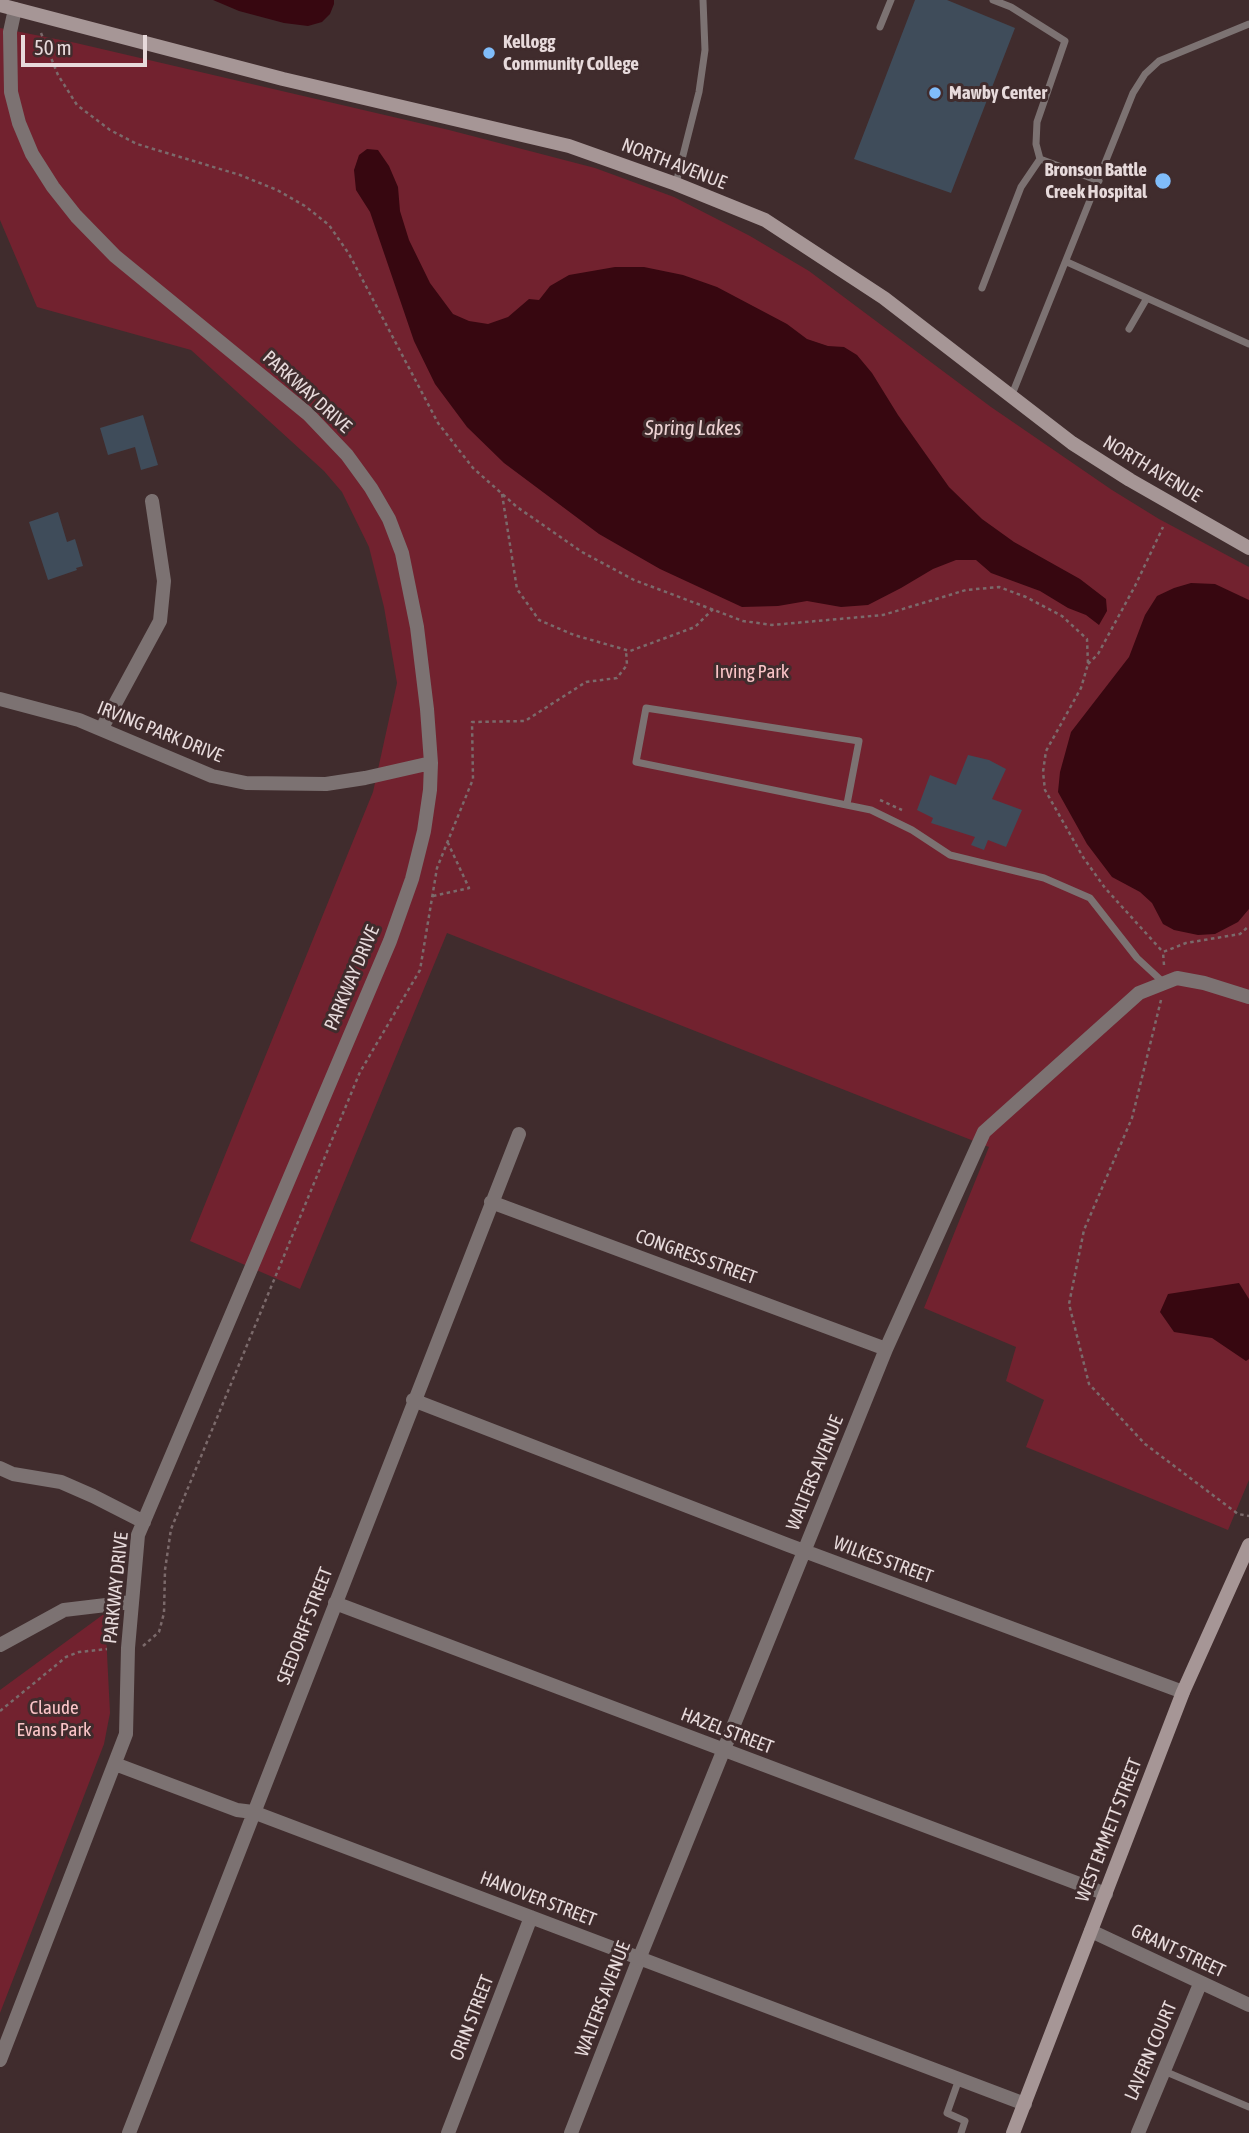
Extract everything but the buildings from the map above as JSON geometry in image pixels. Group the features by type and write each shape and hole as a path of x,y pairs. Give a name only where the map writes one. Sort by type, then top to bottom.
{"street":[{"name":"NORTH AVENUE","path":"0,5 283,79 569,146 676,184 765,220 884,298 1072,443 1130,480 1249,548"},
{"name":"PARKWAY DRIVE","path":"0,2060 126,1734 131,1602 138,1535 390,941 412,879 424,831 431,762 428,709 417,627 404,564 389,519 372,488 347,455 308,414 115,256 76,216 53,187 32,154 19,123 11,92 10,32 15,9"},
{"path":"102,728 160,621 164,581 152,501"},
{"name":"IRVING PARK DRIVE","path":"0,699 102,728 212,776 246,783 326,784 431,762"},
{"name":"WALTERS AVENUE","path":"571,2133 886,1349 984,1132 1139,993 1177,978 1249,996"},
{"name":"SEEDORFF STREET","path":"129,2133 519,1134"},
{"name":"CONGRESS STREET","path":"491,1202 886,1349"},
{"name":"WILKES STREET","path":"413,1400 805,1551 1183,1692"},
{"path":"0,1468 13,1474 61,1482 144,1522"},
{"name":"WEST EMMETT STREET","path":"1013,2133 1183,1692 1249,1545"},
{"path":"0,1645 64,1610 131,1602"},
{"name":"HAZEL STREET","path":"335,1603 1105,1894"},
{"name":"HANOVER STREET","path":"115,1763 237,1810 253,1812 1025,2104"},
{"name":"ORIN STREET","path":"449,2133 531,1917"},
{"name":"GRANT STREET","path":"1091,1931 1249,2005"},
{"name":"LAVERN COURT","path":"1138,2133 1200,1984"}],"lane":[{"path":"676,184 699,92 705,50 703,0"},
{"path":"880,27 891,0"},
{"path":"982,288 1021,187 1041,159 1035,132 1037,122 1065,41 1011,7 993,0"},
{"path":"1011,397 1133,93 1145,74 1159,61 1249,23"},
{"path":"1041,159 1099,181"},
{"path":"1067,262 1249,344"},
{"path":"1129,329 1147,298"},
{"path":"847,804 859,741 646,708 636,762 871,810 912,830 950,855 1044,877 1090,898 1138,958 1164,983"},
{"path":"1164,2071 1249,2108"},
{"path":"960,2079 947,2113 965,2121 961,2133"}],"path":[{"path":"34,16 58,75 77,106 110,130 137,144 240,175 277,190 305,206 328,225 349,254 438,423 473,468 517,508 593,557 634,580 744,621 772,625 883,615 966,590 999,587 1026,597 1062,616 1087,639 1088,664 1081,688 1046,751 1045,790 1083,857 1113,897 1163,952 1164,983 1160,1011 1132,1118 1084,1230 1069,1304 1089,1384 1145,1444 1238,1514 1249,1516"},
{"path":"502,494 517,589 539,620 574,635 630,652 695,627 713,609"},
{"path":"1088,664 1098,654 1163,527"},
{"path":"136,1648 144,1645 159,1632 164,1613 165,1570 171,1529 360,1072 420,970 437,868 473,779 472,722 525,721 586,682 617,678 626,665 626,650"},
{"path":"850,790 892,803 912,816"},
{"path":"433,895 469,888 448,842"},
{"path":"1100,892 1113,897"},
{"path":"1163,952 1186,943 1240,934 1249,926"},
{"path":"0,1711 66,1657 79,1652 107,1649"}],"green space":[{"name":"Irving Park","path":"0,28 76,43 449,130 595,168 674,197 750,236 809,271 991,407 1112,490 1159,519 1249,567 1249,1480 1228,1530 1026,1447 1044,1400 1006,1381 1016,1347 924,1308 989,1147 447,933 300,1289 190,1241 373,792 397,683 384,607 369,547 342,492 324,471 191,350 37,307 0,220"},
{"name":"Claude Evans Park","path":"108,1611 106,1634 110,1713 104,1744 0,2013 0,1690"}],"water":[{"path":"213,0 334,0 334,4 330,14 322,22 308,26 284,23 239,11"},
{"name":"Spring Lakes","path":"367,149 378,150 389,166 398,187 400,211 409,240 430,283 453,314 469,321 488,324 508,317 529,299 539,300 550,286 569,275 615,267 644,267 683,275 717,287 787,324 807,339 828,346 844,347 857,355 949,487 982,519 1014,542 1080,579 1106,599 1107,611 1099,625 1086,615 1068,608 1040,591 991,573 976,560 956,560 933,569 868,605 841,607 807,601 778,606 742,607 660,569 599,534 504,463 467,427 435,384 414,341 370,212 356,190 354,170 359,155"},
{"path":"1191,583 1215,584 1249,600 1249,909 1238,922 1215,934 1198,935 1174,930 1163,924 1152,903 1140,892 1112,877 1087,844 1058,792 1060,772 1071,732 1129,657 1145,615 1157,596"},
{"path":"1239,1283 1249,1299 1249,1359 1246,1361 1212,1338 1174,1332 1160,1312 1168,1294"}],"place":[{"name":"Kellogg Community College","path":"489,53"},
{"name":"Mawby Center","path":"935,93"},
{"name":"Bronson Battle Creek Hospital","path":"1163,181"}]}
